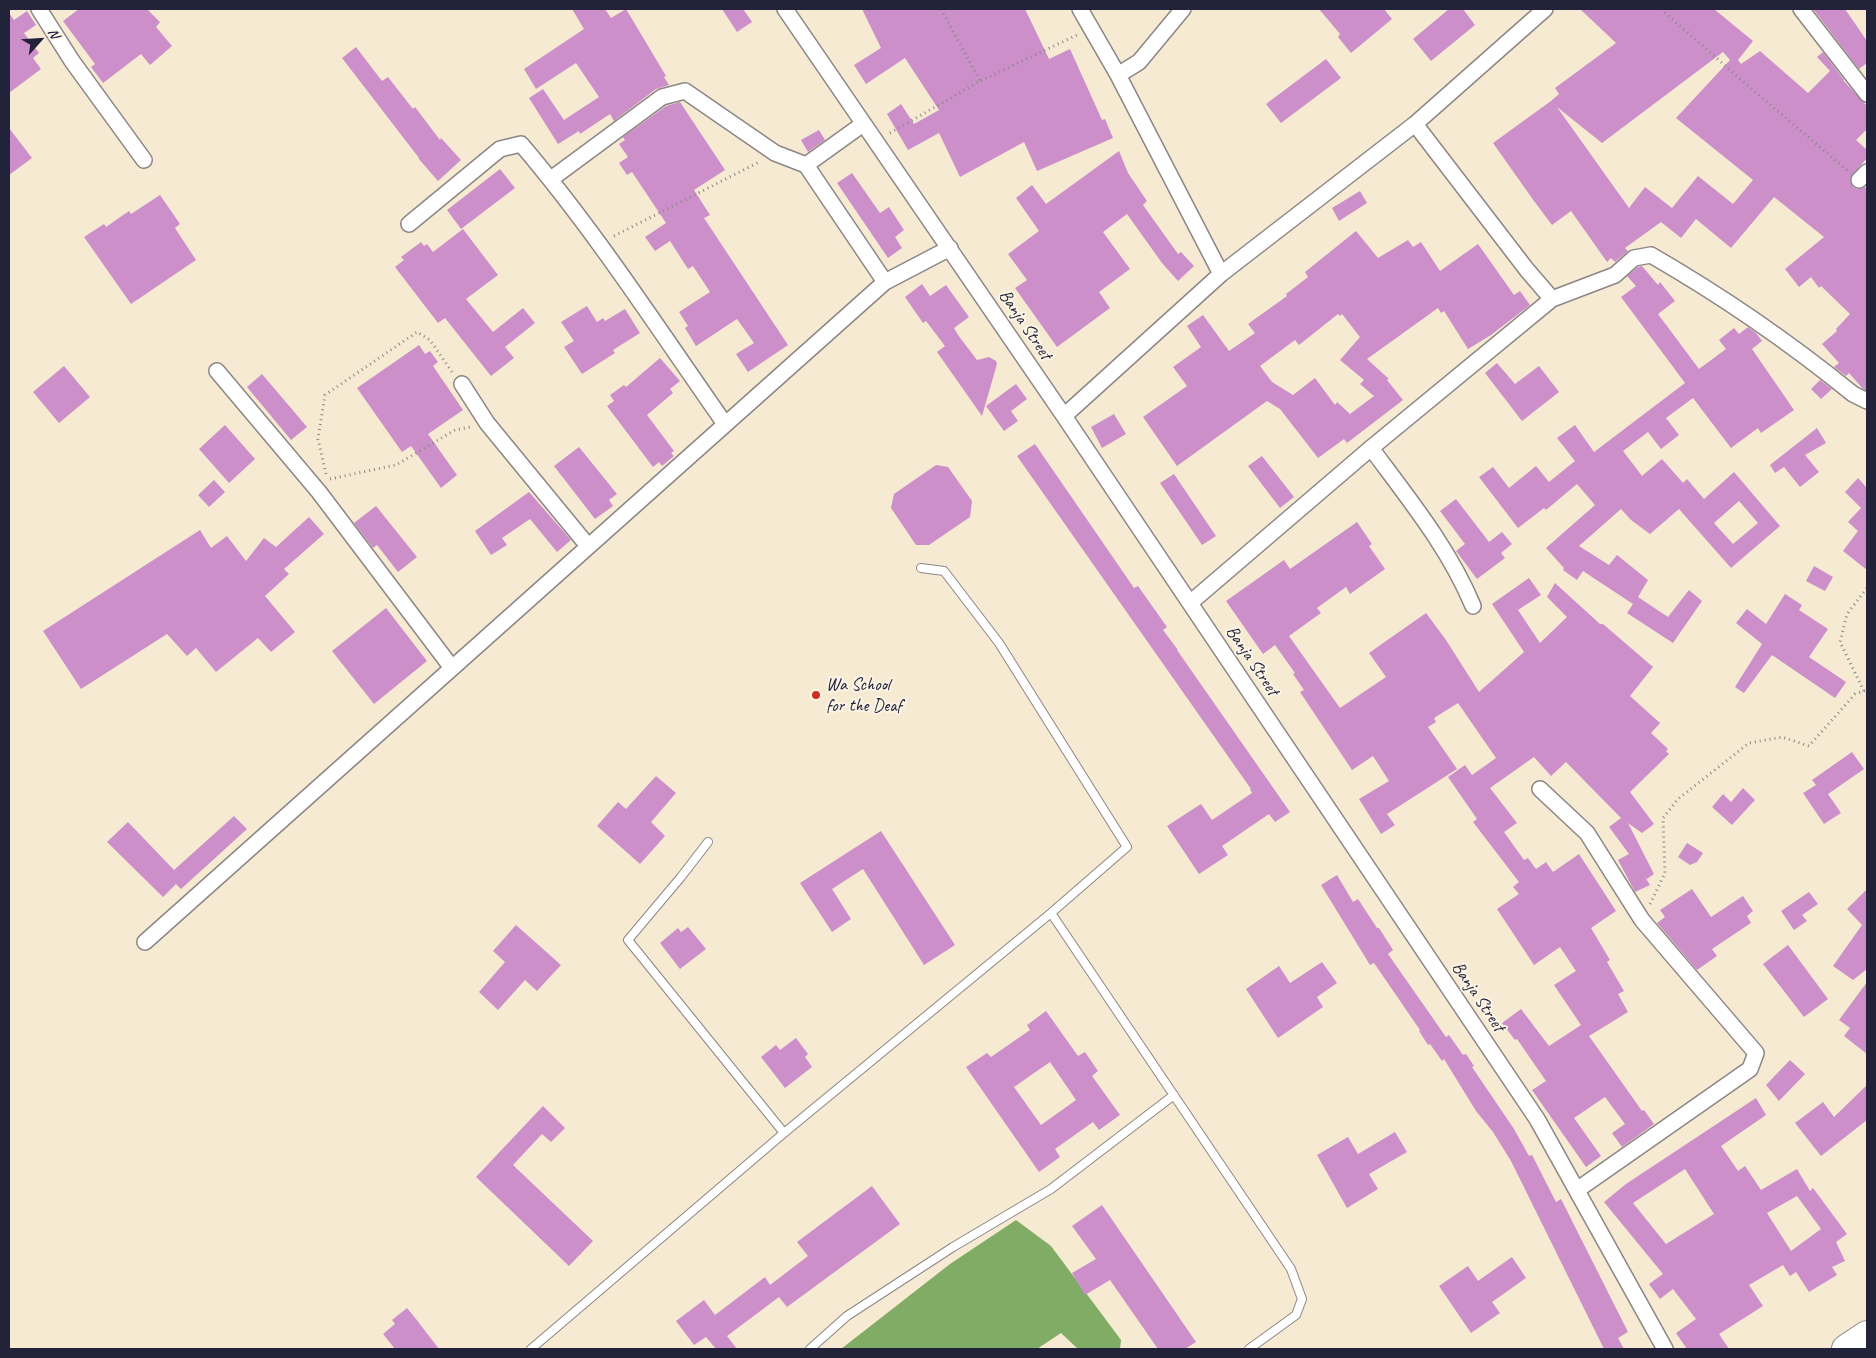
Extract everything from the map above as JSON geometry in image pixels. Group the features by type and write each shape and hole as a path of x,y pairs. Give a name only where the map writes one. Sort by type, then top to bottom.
{"highway":[{"path":"1846,1349 1867,1335"}],"street":[{"path":"39,9 72,61 144,160"},
{"name":"Banja Street","path":"784,9 1064,416 1537,1119 1665,1349"},
{"path":"1080,9 1118,75 1221,274"},
{"path":"1118,75 1138,62 1183,9"},
{"path":"1064,416 1221,274 1414,124 1545,9"},
{"path":"1801,9 1867,94"},
{"path":"551,179 662,97 685,91 776,153 806,165 884,282"},
{"path":"806,165 863,124"},
{"path":"1414,124 1527,270 1552,299"},
{"path":"409,224 500,149 522,144 551,179 599,244 725,424"},
{"path":"145,942 884,282 950,248"},
{"path":"1190,603 1371,448 1552,299 1615,274 1634,258 1651,254 1709,289 1775,335 1853,394 1867,401"},
{"path":"217,371 319,492 452,668"},
{"path":"462,384 488,423 588,546"},
{"path":"1371,448 1449,558 1473,606"},
{"path":"1540,789 1587,833 1642,920 1756,1054 1750,1069 1577,1190"}],"lane":[{"path":"531,1349 784,1132 1051,913 1127,847 999,643 944,571 921,568"},
{"path":"708,842 628,940 784,1132"},
{"path":"1051,913 1291,1269 1302,1299 1296,1316 1249,1349"},
{"path":"810,1349 847,1316 953,1247 1051,1189 1174,1095"}],"path":[{"path":"941,9 980,81"},
{"path":"1661,9 1739,78 1863,176"},
{"path":"876,141 980,81 1091,28"},
{"path":"599,244 776,153"},
{"path":"462,384 430,340 417,332 325,395 318,439 328,480 396,465 455,430 488,423"},
{"path":"1642,920 1665,873 1663,818 1678,799 1749,743 1782,737 1810,746 1855,694 1866,691 1840,642 1847,614 1867,588"}],"green space":[{"path":"1016,1220 1051,1246 1121,1340 1120,1349 1078,1349 1061,1333 1037,1349 841,1349 950,1264"}],"building":[{"path":"79,9 147,9 160,22 156,27 172,46 150,65 141,54 103,83 91,67 95,64 63,21"},
{"path":"572,9 605,9 611,18 626,9 666,76 664,77 669,85 656,89 614,121 610,114 580,134 579,131 558,144 529,98 543,89 564,120 599,97 576,63 536,89 524,69 584,29"},
{"path":"722,9 743,9 752,22 737,32"},
{"path":"862,9 1025,9 1049,59 1070,49 1102,120 1105,119 1113,138 1037,171 1024,142 960,177 939,133 908,150 887,114 901,104 914,124 939,110 905,58 866,84 854,65 881,48"},
{"path":"1319,9 1384,9 1392,19 1351,53 1338,37 1340,34"},
{"path":"1449,9 1463,9 1475,25 1431,61 1413,39"},
{"path":"1580,9 1714,9 1753,41 1738,60 1741,64 1760,51 1808,93 1830,71 1817,57 1823,52 1843,80 1867,106 1867,129 1856,140 1867,150 1867,158 1850,178 1853,187 1857,189 1867,188 1867,391 1849,373 1846,376 1834,367 1839,363 1822,344 1837,331 1836,329 1850,314 1821,286 1819,288 1811,277 1799,287 1785,269 1824,237 1774,197 1731,248 1696,219 1681,238 1661,222 1625,248 1628,251 1615,262 1611,258 1607,262 1571,211 1552,225 1534,201 1493,143 1551,101 1559,94 1555,88 1616,43","holes":["1723,52 1730,60 1676,118 1753,180 1733,204 1698,176 1672,208 1645,187 1629,208 1557,107 1602,143"]},
{"path":"1813,9 1845,9 1867,41 1867,63 1859,69"},
{"path":"27,11 36,25 24,33 39,53 33,58 41,69 9,93 9,13 14,20"},
{"path":"356,47 382,81 388,77 413,109 415,107 440,140 441,138 461,160 438,181 418,158 342,58"},
{"path":"1326,59 1341,78 1281,123 1266,104"},
{"path":"680,102 725,170 694,190 710,215 704,218 788,345 748,372 736,354 754,343 737,319 696,346 685,328 688,326 679,312 710,292 693,266 688,269 670,241 655,251 645,237 666,223 632,172 627,175 619,163 628,157 619,144 625,140 623,137 666,106"},
{"path":"9,128 32,158 9,175"},
{"path":"819,130 825,140 808,152 801,140"},
{"path":"1119,151 1128,173 1147,201 1143,205 1178,254 1181,252 1194,266 1178,281 1162,263 1127,214 1103,232 1130,269 1099,292 1110,308 1057,347 1015,288 1027,280 1008,254 1039,231 1016,198 1032,185 1046,204"},
{"path":"500,169 515,188 461,229 447,210"},
{"path":"852,173 880,213 889,207 904,230 895,237 902,248 888,258 837,183"},
{"path":"1360,191 1367,203 1339,221 1332,208"},
{"path":"160,195 180,224 175,228 196,260 131,304 84,237 104,224 106,227 129,211 131,214"},
{"path":"463,229 498,275 466,299 493,332 523,308 535,323 505,347 514,358 491,376 445,318 438,323 395,267 404,260 401,257 421,242 424,246 427,244 433,252"},
{"path":"1356,231 1378,258 1408,240 1413,247 1421,242 1440,271 1478,244 1514,295 1520,291 1530,305 1491,335 1468,349 1444,311 1441,313 1438,308 1367,359 1389,379 1387,380 1403,400 1347,443 1344,439 1318,458 1280,409 1267,401 1177,466 1143,417 1187,386 1173,367 1201,347 1187,326 1203,315 1229,351 1255,333 1248,324 1287,296 1286,294 1308,277 1305,272","holes":["1338,314 1340,316 1342,314 1360,337 1340,360 1364,380 1360,384 1374,396 1350,414 1337,402 1335,405 1315,378 1293,395 1272,382 1260,366 1295,340 1299,345"]},
{"path":"1642,266 1658,285 1660,282 1675,301 1658,314 1699,369 1726,349 1719,340 1734,328 1739,334 1748,327 1762,341 1752,349 1794,410 1761,433 1758,428 1731,448 1693,398 1666,418 1679,435 1661,449 1648,432 1623,451 1642,476 1662,459 1683,483 1687,479 1704,499 1734,472 1780,526 1731,568 1679,509 1650,534 1631,520 1621,509 1579,546 1609,565 1617,555 1648,580 1638,597 1668,617 1689,590 1702,601 1673,643 1627,613 1633,604 1583,571 1577,580 1563,570 1564,568 1546,548 1595,505 1577,484 1546,510 1544,508 1518,528 1479,477 1493,467 1509,488 1536,466 1549,482 1575,461 1557,438 1575,425 1594,452 1685,383 1621,297 1636,286 1627,276","holes":["1739,501 1758,523 1733,544 1714,523"]},
{"path":"922,284 930,296 946,285 969,317 954,328 958,335 977,360 989,357 996,361 997,364 982,416 937,352 945,346 926,321 923,323 905,297"},
{"path":"587,306 597,322 603,318 605,321 625,309 640,333 613,350 615,353 582,374 564,347 574,341 561,322"},
{"path":"419,345 425,354 430,351 438,362 433,366 463,410 428,434 457,475 441,488 411,446 402,452 357,388"},
{"path":"660,358 680,381 670,389 673,393 647,415 674,451 671,453 674,456 662,466 659,462 653,467 607,406 614,401 610,395 624,385 626,387"},
{"path":"1497,363 1515,384 1539,366 1559,392 1522,421 1485,373"},
{"path":"64,366 90,397 59,423 33,392"},
{"path":"262,374 307,427 291,440 247,387"},
{"path":"1820,380 1832,389 1821,399 1811,389"},
{"path":"1016,384 1027,399 1011,411 1018,421 1004,431 986,406"},
{"path":"1114,414 1126,434 1102,448 1091,427"},
{"path":"225,425 255,459 229,483 199,449"},
{"path":"1817,428 1826,443 1805,455 1819,472 1800,487 1784,467 1775,473 1770,465"},
{"path":"1035,444 1134,588 1138,586 1167,627 1163,630 1290,812 1275,822 1269,814 1222,846 1228,855 1199,874 1167,826 1201,804 1212,820 1252,793 1251,789 1017,456"},
{"path":"579,447 617,494 609,500 613,506 595,519 554,466"},
{"path":"1262,456 1294,497 1280,508 1248,466"},
{"path":"936,465 948,467 972,501 970,517 929,545 916,545 891,508 894,494"},
{"path":"1174,474 1216,536 1202,545 1160,483"},
{"path":"1858,478 1867,488 1867,570 1843,551 1858,531 1848,522 1861,508 1845,492"},
{"path":"214,480 225,492 209,507 198,495"},
{"path":"529,492 571,540 557,552 530,519 502,538 507,545 491,555 475,531"},
{"path":"1456,499 1489,542 1502,532 1512,544 1501,553 1505,558 1477,579 1456,551 1465,544 1440,511"},
{"path":"376,506 417,557 398,572 377,545 373,548 354,523"},
{"path":"309,517 324,534 284,569 289,574 265,596 295,632 271,652 258,638 216,672 196,648 187,656 167,634 81,689 43,631 200,530 211,548 227,536 246,561 264,538 276,547"},
{"path":"1357,522 1372,544 1369,546 1385,569 1350,594 1346,587 1317,608 1321,613 1289,636 1340,708 1386,677 1369,653 1426,613 1446,640 1479,692 1524,652 1492,604 1529,578 1541,595 1518,610 1540,643 1567,617 1547,597 1555,583 1600,624 1603,624 1653,667 1630,696 1660,723 1651,733 1668,749 1666,751 1669,754 1630,792 1654,824 1642,833 1628,823 1654,874 1647,879 1645,877 1650,885 1635,892 1618,860 1629,854 1609,827 1621,818 1566,762 1551,776 1534,757 1490,788 1517,823 1504,832 1524,860 1528,858 1536,869 1546,862 1553,872 1579,854 1616,911 1591,928 1610,960 1607,962 1624,991 1618,994 1628,1012 1589,1036 1642,1111 1644,1110 1654,1124 1622,1147 1612,1133 1625,1124 1605,1097 1574,1118 1601,1156 1586,1167 1532,1090 1546,1081 1517,1039 1515,1040 1502,1023 1521,1009 1549,1046 1581,1025 1554,985 1576,971 1560,947 1534,965 1497,909 1519,894 1513,887 1519,882 1473,822 1477,819 1448,777 1465,765 1472,775 1496,758 1458,703 1434,718 1436,722 1428,727 1457,769 1387,814 1395,825 1381,834 1359,799 1389,781 1373,756 1352,770 1300,692 1304,690 1293,674 1295,673 1275,645 1263,654 1226,601 1284,560 1290,569"},
{"path":"1814,566 1833,577 1825,591 1806,581"},
{"path":"1785,594 1802,605 1799,610 1828,629 1809,657 1846,682 1835,698 1772,655 1744,693 1735,687 1762,644 1736,623 1747,609 1766,624"},
{"path":"386,608 427,661 374,704 332,651"},
{"path":"1852,752 1864,769 1828,794 1841,813 1824,824 1803,793 1816,785 1812,780"},
{"path":"656,776 676,793 651,822 665,836 640,864 597,826 618,802 626,809"},
{"path":"1743,788 1755,800 1732,825 1712,807 1723,794 1731,802"},
{"path":"234,816 247,829 181,889 176,884 163,897 107,842 128,822 174,870"},
{"path":"881,831 955,945 924,965 863,869 832,889 851,919 832,932 800,883"},
{"path":"1687,843 1703,853 1697,862 1690,865 1678,857"},
{"path":"1337,875 1353,902 1358,899 1377,928 1379,928 1393,950 1388,954 1446,1037 1449,1035 1463,1055 1466,1054 1474,1066 1472,1067 1514,1129 1529,1156 1532,1155 1556,1202 1561,1199 1628,1332 1618,1338 1624,1349 1604,1349 1511,1161 1493,1132 1476,1111 1444,1059 1442,1061 1430,1044 1428,1045 1420,1030 1374,963 1370,965 1321,885"},
{"path":"1692,889 1711,917 1743,896 1753,911 1747,916 1751,923 1712,949 1717,956 1697,970 1657,923 1665,917 1660,910"},
{"path":"1867,889 1867,969 1853,980 1833,966 1862,925 1847,909"},
{"path":"1809,892 1818,904 1802,915 1807,921 1794,930 1781,911"},
{"path":"516,925 561,965 537,991 525,980 498,1010 479,992 505,962 493,951"},
{"path":"688,927 706,949 680,969 660,943 678,928 681,932"},
{"path":"1788,945 1828,999 1804,1017 1763,964"},
{"path":"1322,962 1337,983 1317,997 1323,1007 1278,1038 1246,989 1279,966 1290,983"},
{"path":"1867,982 1867,1054 1844,1036 1850,1028 1839,1020"},
{"path":"1046,1011 1078,1056 1085,1052 1098,1071 1092,1076 1120,1115 1099,1130 1093,1122 1055,1149 1060,1157 1039,1172 966,1067 987,1053 991,1057 1030,1030 1027,1025","holes":["1050,1062 1076,1100 1041,1125 1014,1087"]},
{"path":"796,1038 808,1054 805,1057 812,1067 785,1088 761,1057 776,1045 780,1050"},
{"path":"1790,1060 1805,1074 1779,1101 1766,1085"},
{"path":"1867,1085 1867,1120 1821,1156 1795,1123 1823,1102 1834,1117"},
{"path":"1756,1098 1766,1115 1721,1146 1738,1171 1745,1166 1761,1190 1797,1169 1810,1191 1813,1188 1847,1234 1836,1242 1845,1261 1832,1267 1837,1275 1809,1292 1796,1272 1790,1276 1783,1265 1749,1285 1763,1306 1719,1334 1729,1349 1687,1349 1676,1333 1696,1319 1673,1289 1660,1299 1649,1284 1663,1274 1604,1202 1626,1184","holes":["1685,1169 1714,1214 1666,1244 1633,1203","1797,1196 1821,1229 1791,1251 1767,1213"]},
{"path":"543,1106 565,1128 551,1142 542,1134 513,1165 593,1241 569,1266 476,1177"},
{"path":"1395,1132 1407,1152 1369,1174 1378,1189 1347,1208 1317,1155 1348,1137 1358,1154"},
{"path":"872,1186 900,1224 787,1307 779,1297 727,1336 737,1349 716,1349 706,1337 694,1345 676,1321 704,1300 715,1315 765,1277 770,1285 808,1256 797,1242"},
{"path":"1102,1205 1196,1342 1185,1349 1158,1349 1110,1280 1085,1295 1072,1273 1096,1259 1072,1226"},
{"path":"1512,1257 1526,1278 1492,1302 1500,1313 1471,1333 1439,1286 1468,1266 1478,1281"},
{"path":"407,1308 439,1349 395,1349 383,1334 395,1324 392,1320"}],"place":[{"name":"Wa School for the Deaf","path":"816,695"}]}
